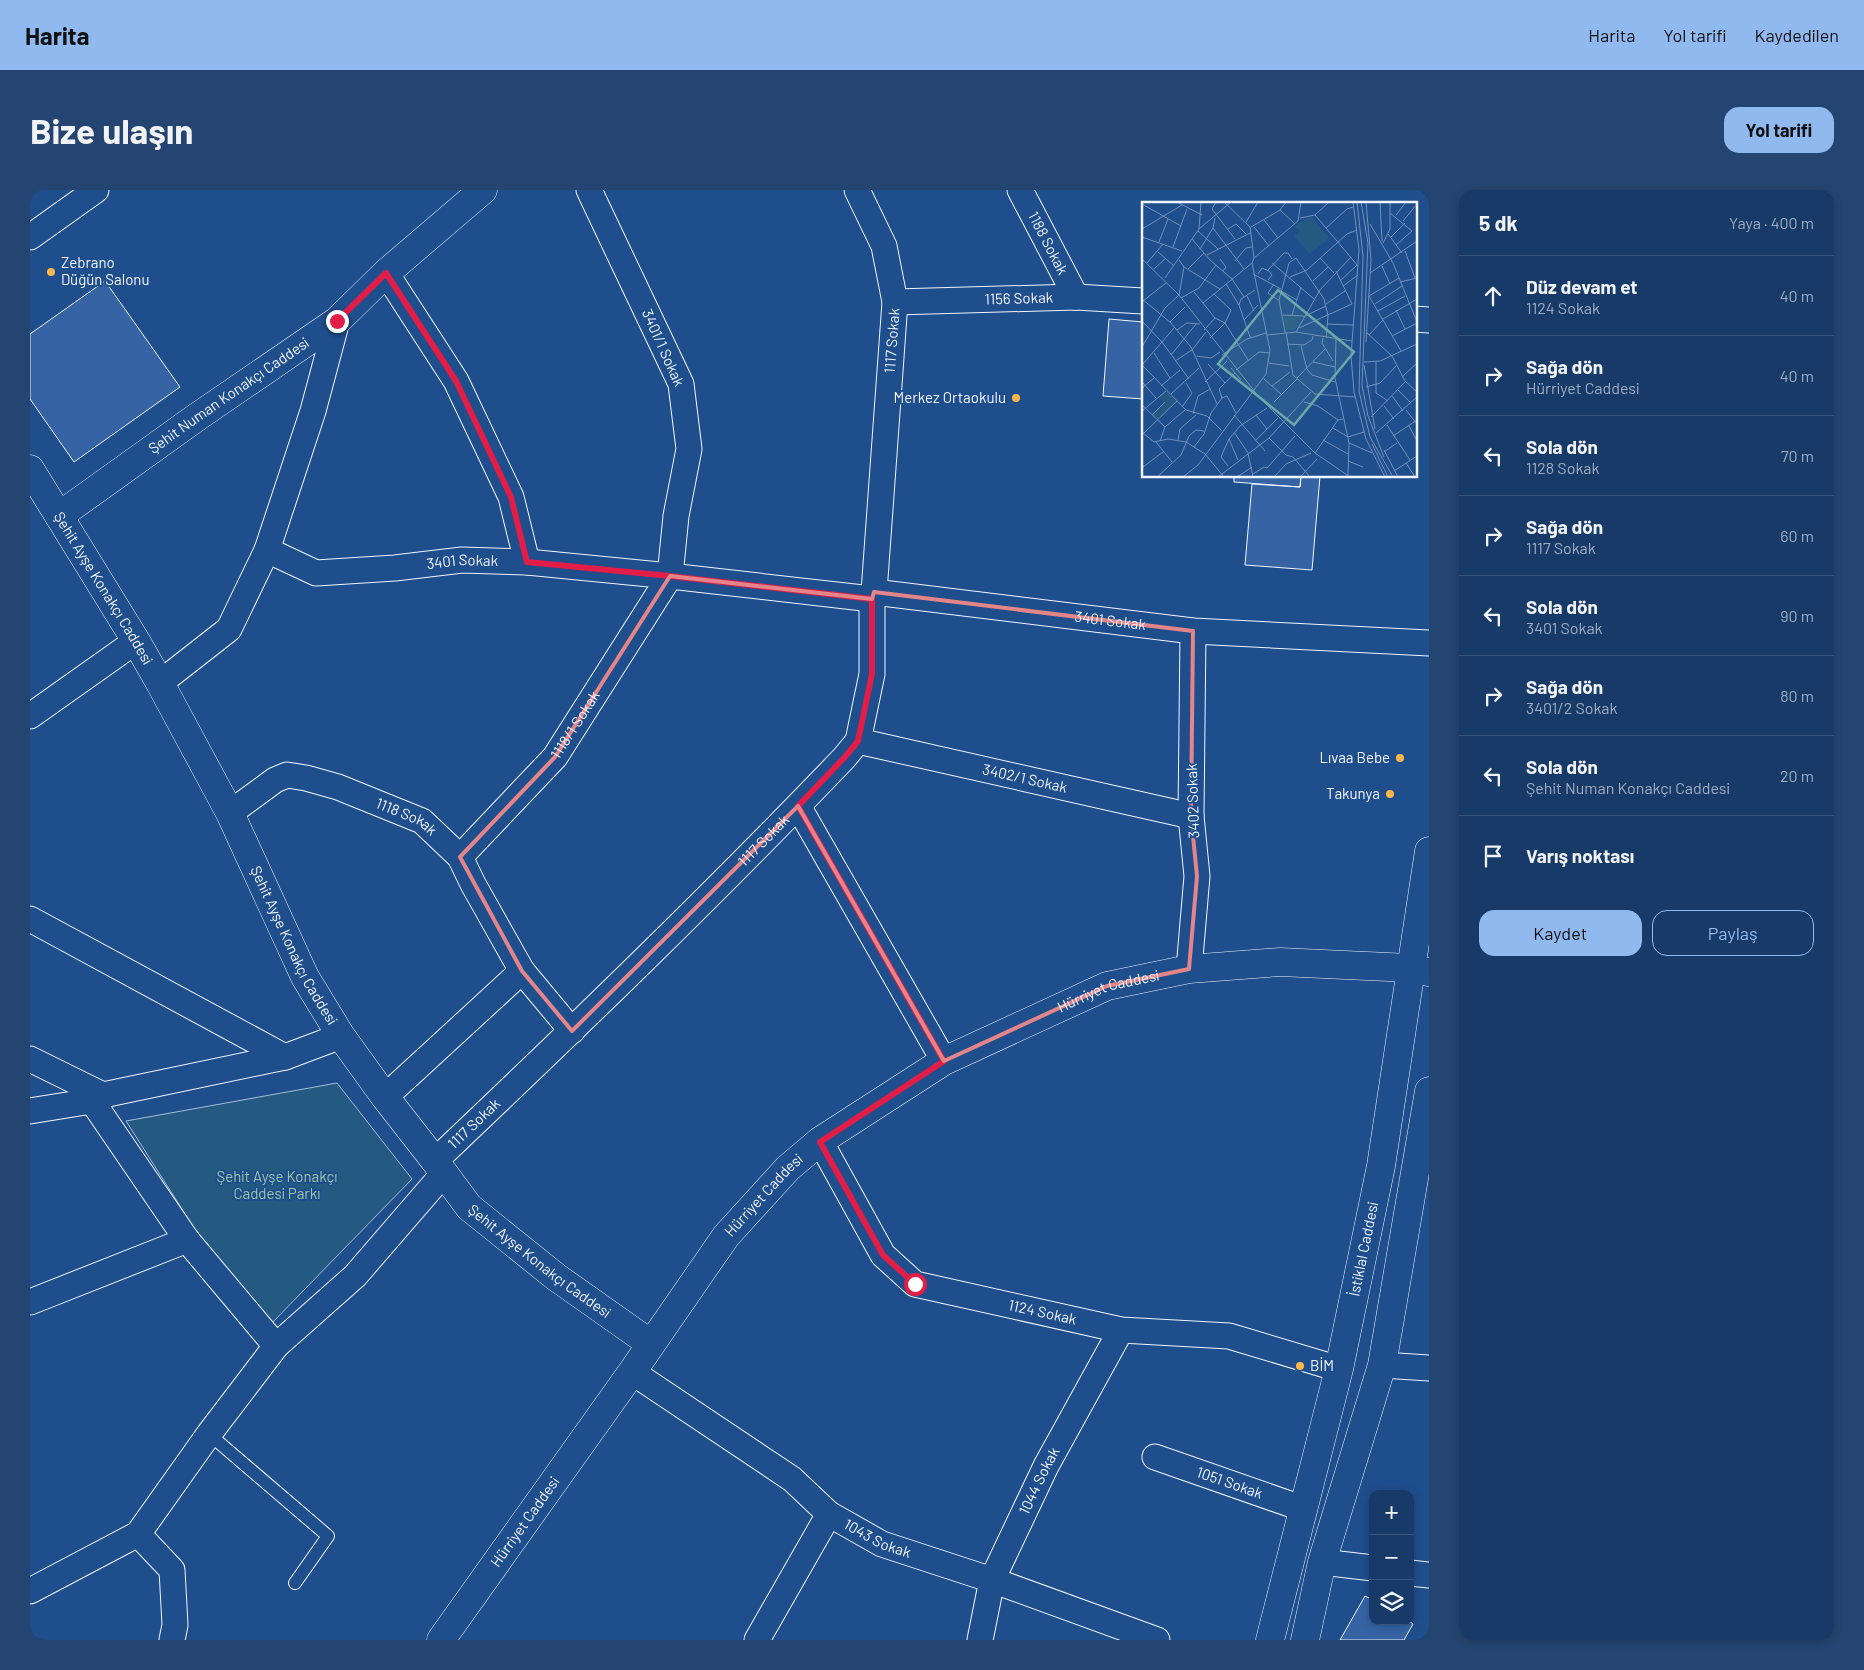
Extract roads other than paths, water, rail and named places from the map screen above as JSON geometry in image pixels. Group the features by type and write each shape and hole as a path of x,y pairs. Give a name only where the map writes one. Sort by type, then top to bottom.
{"street":[{"path":"30,237 96,190"},
{"name":"Şehit Numan Konakçı Caddesi","path":"59,516 197,417 337,321 386,273 483,190"},
{"name":"3401/1 Sokak","path":"589,190 681,384 689,450 676,516 670,576"},
{"name":"1117 Sokak","path":"138,1534 209,1434 276,1346 355,1276 440,1167 572,1031 798,806 858,741 872,674 873,596 895,302 884,246 857,190"},
{"name":"1188 Sokak","path":"1020,190 1076,297"},
{"path":"386,273 456,381 511,497 527,562"},
{"name":"1156 Sokak","path":"895,302 1076,297 1142,301"},
{"path":"1416,319 1429,320"},
{"path":"160,683 229,630 267,550 313,411 337,321"},
{"name":"Şehit Ayşe Konakçı Caddesi","path":"30,469 160,683 230,814 305,977 341,1036 385,1098 469,1207 556,1277 651,1344"},
{"name":"3401 Sokak","path":"267,550 316,573 395,568 462,560 527,562 873,596 1193,631 1429,643"},
{"name":"1118/1 Sokak","path":"460,857 555,757 670,576"},
{"name":"3402 Sokak","path":"1189,969 1197,876 1191,816 1193,631"},
{"path":"30,716 136,641"},
{"name":"3402/1 Sokak","path":"858,741 1191,816"},
{"name":"1118 Sokak","path":"230,814 275,780 287,775 338,787 422,821 460,857 522,971 572,1031"},
{"path":"798,806 944,1061"},
{"name":"İstiklal Caddesi","path":"1270,1640 1339,1370 1381,1166 1420,970 1422,906 1429,850"},
{"path":"30,919 285,1057"},
{"name":"Hürriyet Caddesi","path":"441,1640 632,1372 726,1236 788,1168 820,1142 944,1061 1107,986 1189,969 1280,962 1420,970"},
{"path":"385,1098 522,971"},
{"path":"30,1111 285,1057 341,1036"},
{"path":"30,1059 98,1098 187,1240 276,1346"},
{"path":"1305,1640 1322,1562 1382,1365 1429,1091"},
{"name":"1124 Sokak","path":"820,1142 883,1255 915,1284 1121,1330 1229,1336 1339,1370"},
{"path":"30,1302 187,1240"},
{"name":"1044 Sokak","path":"980,1640 992,1580 1046,1466 1121,1330"},
{"path":"1382,1365 1429,1368"},
{"name":"1043 Sokak","path":"632,1372 792,1479 829,1514 882,1544 992,1580 1157,1640"},
{"name":"1051 Sokak","path":"1155,1457 1304,1509"},
{"path":"757,1640 829,1514"},
{"path":"30,1591 138,1534 172,1570 175,1625 172,1640"},
{"path":"1322,1562 1369,1568"},
{"path":"1414,1573 1429,1575"}],"lane":[{"path":"209,1434 328,1536 295,1583"}],"place":[{"name":"Zebrano Düğün Salonu","path":"51,272"},
{"name":"Merkez Ortaokulu","path":"1016,398"},
{"name":"Lıvaa Bebe","path":"1400,758"},
{"name":"Takunya","path":"1390,794"},
{"name":"BİM","path":"1300,1366"}],"park label":[{"name":"Şehit Ayşe Konakçı Caddesi Parkı","path":"277,1186"}]}
